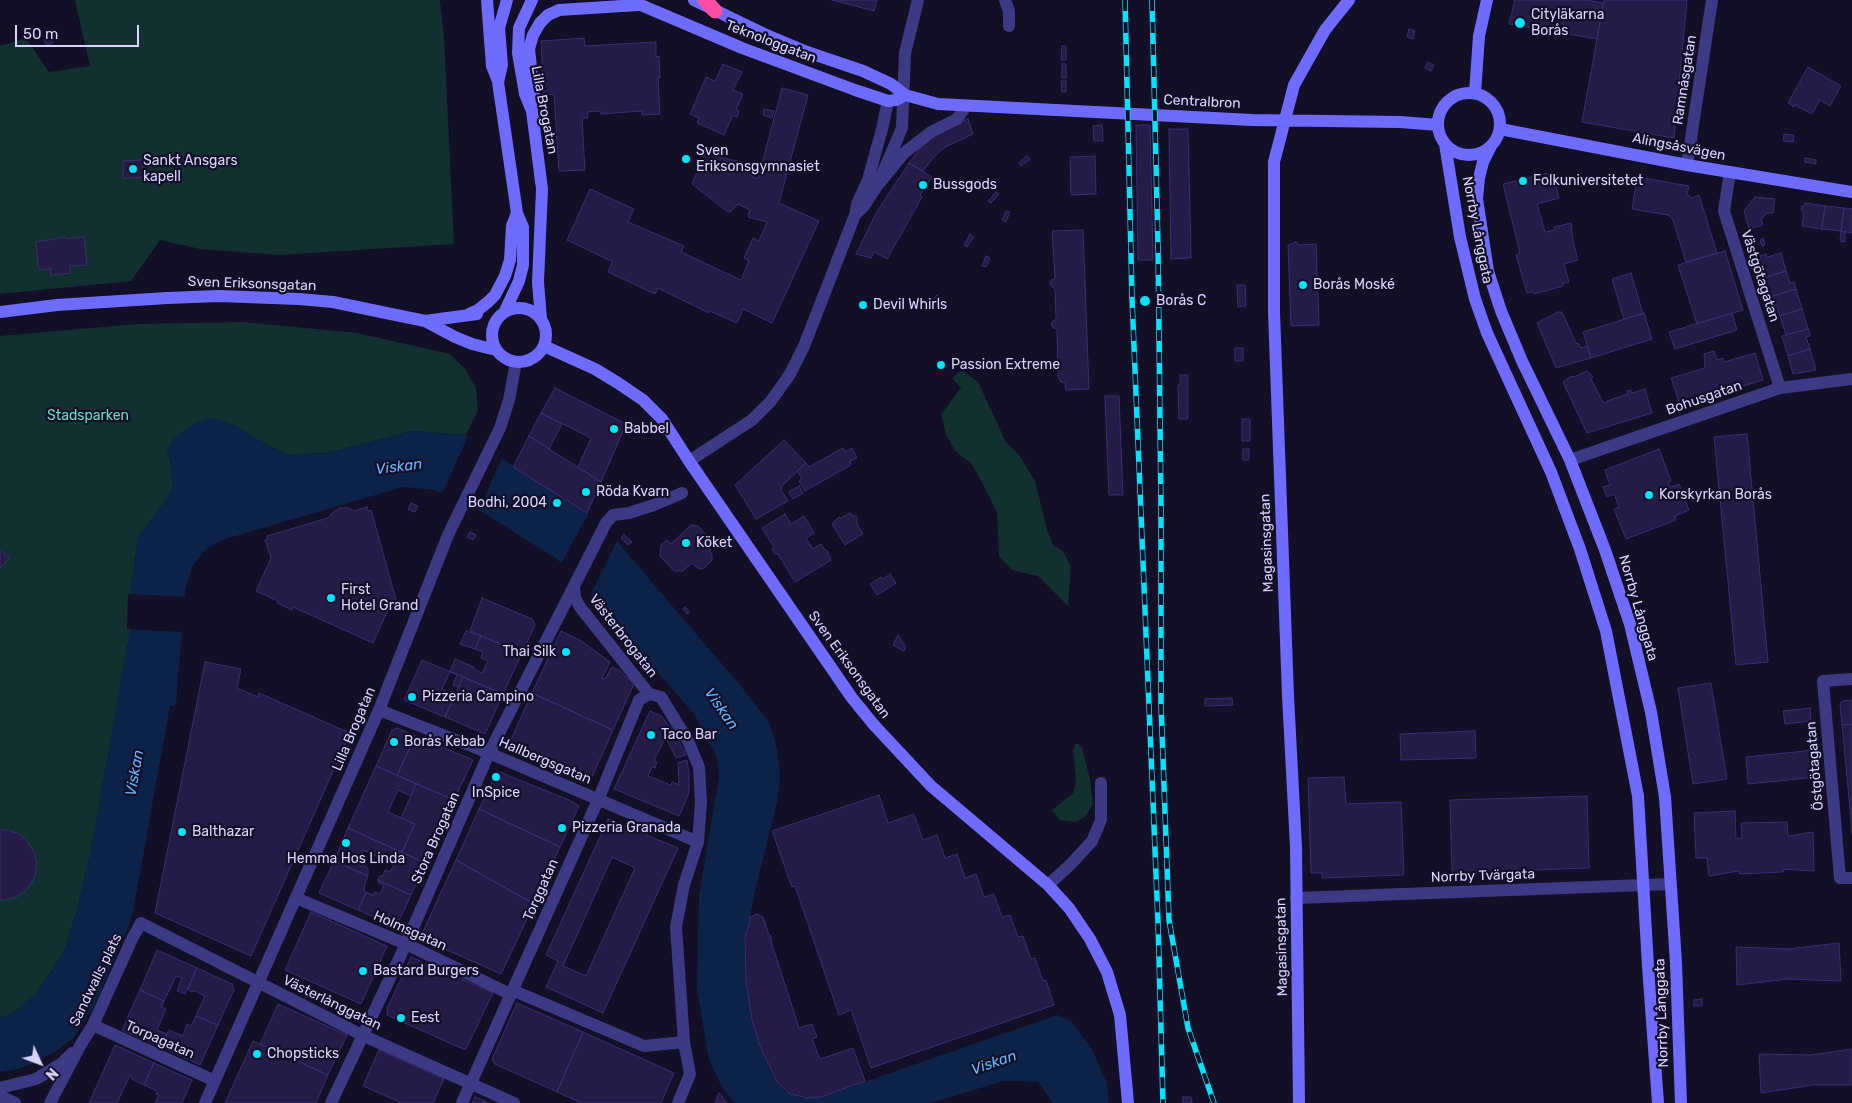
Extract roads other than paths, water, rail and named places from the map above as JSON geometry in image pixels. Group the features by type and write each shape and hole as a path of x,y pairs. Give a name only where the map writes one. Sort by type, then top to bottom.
{"street":[{"path":"425,321 469,314 504,312 513,308 527,309 541,319 546,334 544,346 525,362 516,362 504,358 496,350 492,340 492,329 497,319 504,312 519,281 523,265 523,227 517,213 498,82 492,66 487,0"},
{"path":"498,82 502,65 499,28 507,0"},
{"name":"Lilla Brogatan","path":"532,0 519,28 518,53 525,94 532,111 542,189 538,282 541,319"},
{"name":"Teknologgatan","path":"694,0 710,6 764,34 807,52 863,71 891,84 905,95 938,104 966,106"},
{"path":"878,186 902,128 905,95 905,53 918,0"},
{"path":"1005,0 1009,11 1009,26"},
{"name":"Magasinsgatan","path":"1299,1103 1296,847 1288,696 1274,312 1274,162 1294,85 1325,30 1349,0"},
{"path":"1475,93 1478,36 1487,0"},
{"name":"Ramnåsgatan","path":"1686,165 1712,0"},
{"path":"532,111 534,95 529,49 533,34 540,23 548,15 558,10 634,2"},
{"name":"Teknologgatan","path":"634,2 742,48 888,101"},
{"path":"1465,93 1475,93 1485,96 1493,103 1500,118 1500,129 1498,136 1491,146 1481,153 1470,155 1459,153 1445,144 1440,135 1438,124 1441,110 1451,98 1465,93"},
{"path":"689,461 759,414 783,385 804,346 855,215 857,204 868,180 888,101 896,100 905,95"},
{"path":"855,215 904,153 931,132 957,119 966,106"},
{"name":"Centralbron","path":"966,106 1252,120 1438,124"},
{"name":"Alingsåsvägen","path":"1500,129 1686,165 1852,192"},
{"name":"Norrby Långgata","path":"1445,144 1460,237 1475,299 1487,333 1551,472 1580,549 1606,631 1638,796 1648,976 1658,1103"},
{"name":"Norrby Långgata","path":"1491,146 1479,178 1477,199 1488,270 1501,311 1522,361 1570,460 1605,550 1630,624 1649,703 1665,797 1671,884 1680,1103"},
{"name":"Västgötagatan","path":"1730,172 1724,212 1780,388"},
{"path":"469,314 478,310 492,298 505,276 510,260 512,226 517,213"},
{"name":"Sven Eriksonsgatan","path":"0,312 132,299 219,296 333,302 425,321 463,340 496,350"},
{"name":"Sven Eriksonsgatan","path":"544,346 595,369 643,400 662,419 852,698 874,725 931,786 1048,885 1065,903 1090,939 1107,972 1120,1015 1128,1103"},
{"name":"Lilla Brogatan","path":"206,1103 379,710 448,536 500,428 509,400 516,362"},
{"name":"Bohusgatan","path":"1570,460 1780,388 1852,379"},
{"name":"Västerbrogatan","path":"678,1103 690,1074 684,1042 676,927 684,885 698,842 701,802 699,767 688,741 661,697 649,694 580,607 575,598 574,588 606,523 613,515 629,513 682,493"},
{"name":"Stora Brogatan","path":"331,1103 406,944 489,753 574,588"},
{"name":"Östgötagatan","path":"1846,878 1823,681 1852,679"},
{"name":"Torggatan","path":"462,1103 598,800 638,700 649,694"},
{"name":"Hallbergsgatan","path":"379,710 489,753 698,842"},
{"path":"1048,885 1092,841 1101,820 1101,783"},
{"name":"Norrby Tvärgata","path":"1296,898 1671,884"},
{"name":"Holmsgatan","path":"296,898 406,944 511,992 644,1046 684,1042"},
{"name":"Västerlånggatan","path":"141,923 364,1036 514,1103"},
{"name":"Sandwalls plats","path":"50,1103 93,1025 141,923"},
{"name":"Torpagatan","path":"93,1025 215,1082"},
{"path":"0,1088 36,1079 60,1064 80,1046"},
{"path":"0,1096 15,1103"}],"water":[{"name":"Viskan","path":"212,418 232,424 287,455 327,453 413,431 466,435 587,513 617,541 744,690 770,724 777,749 780,774 778,799 755,891 747,933 745,934 746,982 752,1020 760,1046 773,1076 785,1091 801,1098 821,1097 1057,1015 1071,1021 1092,1049 1107,1083 1109,1103 1053,1103 1038,1082 1004,1081 930,1103 735,1103 723,1089 709,1060 697,990 699,895 719,776 717,758 706,736 694,714 607,613 558,560 482,512 435,490 403,487 222,540 206,549 192,567 185,591 176,705 170,706 133,912 127,930 93,1008 74,1037 58,1050 34,1063 18,1069 0,1072 0,1018 12,1014 36,994 64,952 77,910 91,851 130,632 131,586 139,536 167,499 173,487 171,465 167,452 173,439 193,424"}],"railway":[{"path":"1125,0 1132,298 1158,922 1163,1103"},
{"path":"1152,0 1158,246 1161,705 1169,920 1188,1028 1214,1103"}],"place":[{"name":"Cityläkarna Borås","path":"1520,23"},
{"name":"Sven Eriksonsgymnasiet","path":"686,159"},
{"name":"Sankt Ansgars kapell","path":"133,169"},
{"name":"Folkuniversitetet","path":"1523,181"},
{"name":"Bussgods","path":"923,185"},
{"name":"Borås Moské","path":"1303,285"},
{"name":"Borås C","path":"1145,301"},
{"name":"Devil Whirls","path":"863,305"},
{"name":"Passion Extreme","path":"941,365"},
{"name":"Babbel","path":"614,429"},
{"name":"Röda Kvarn","path":"586,492"},
{"name":"Korskyrkan Borås","path":"1649,495"},
{"name":"Bodhi, 2004","path":"557,503"},
{"name":"Köket","path":"686,543"},
{"name":"First Hotel Grand","path":"331,598"},
{"name":"Thai Silk","path":"566,652"},
{"name":"Pizzeria Campino","path":"412,697"},
{"name":"Taco Bar","path":"651,735"},
{"name":"Borås Kebab","path":"394,742"},
{"name":"InSpice","path":"496,777"},
{"name":"Pizzeria Granada","path":"562,828"},
{"name":"Balthazar","path":"182,832"},
{"name":"Hemma Hos Linda","path":"346,843"},
{"name":"Bastard Burgers","path":"363,971"},
{"name":"Eest","path":"401,1018"},
{"name":"Chopsticks","path":"257,1054"}],"park label":[{"name":"Stadsparken","path":"88,416"}]}
